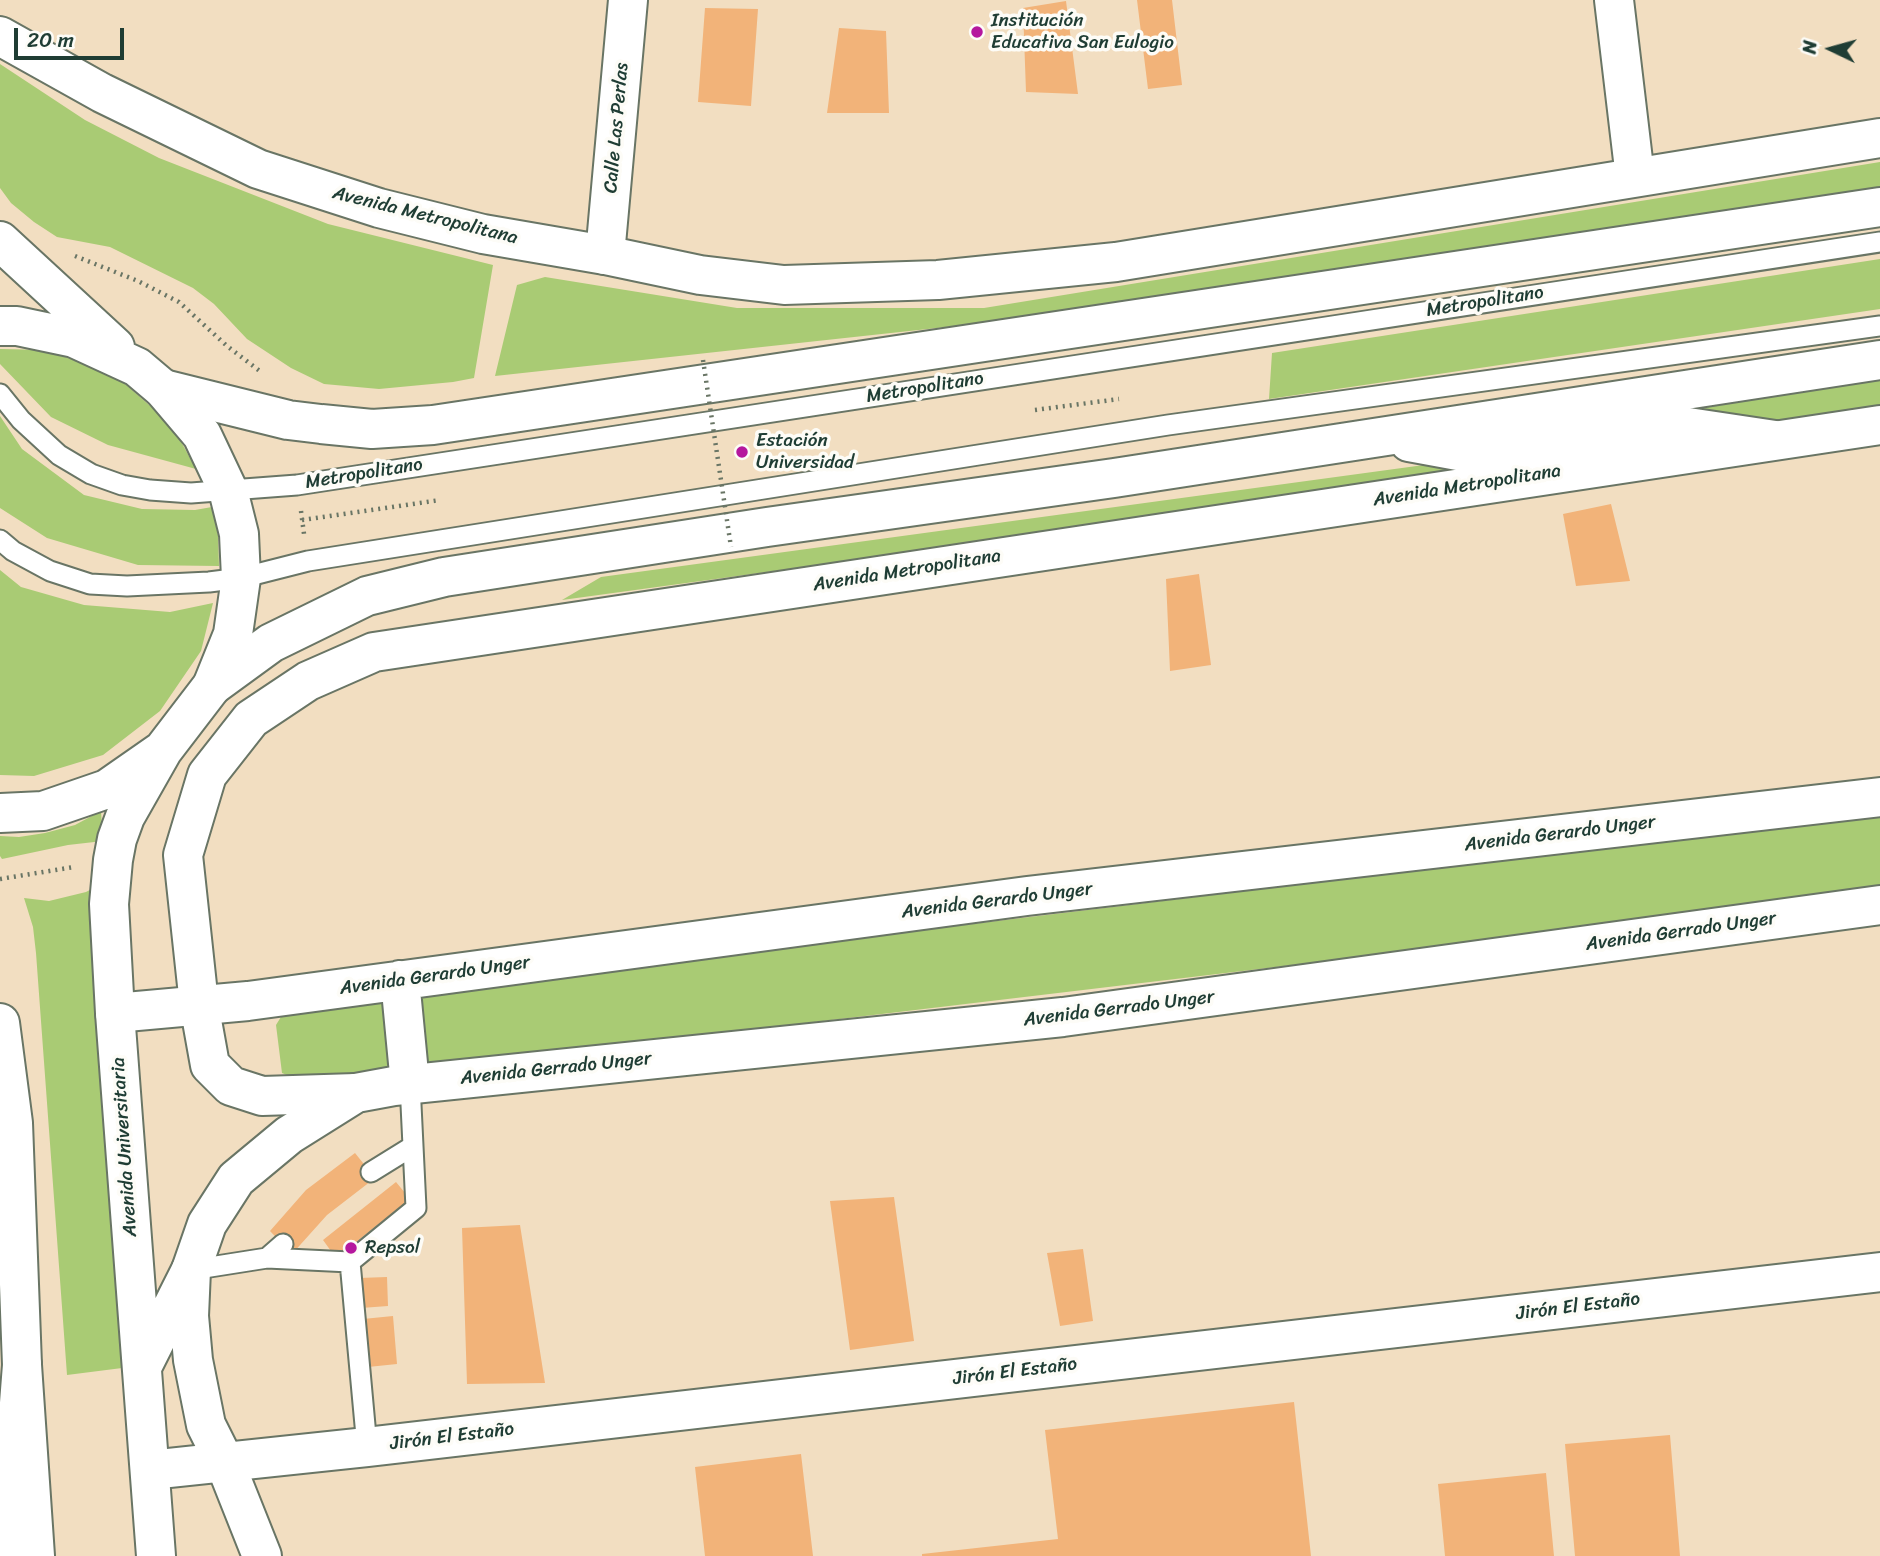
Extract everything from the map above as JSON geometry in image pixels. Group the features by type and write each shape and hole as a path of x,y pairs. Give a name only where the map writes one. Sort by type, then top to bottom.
{"main road":[{"name":"Calle Las Perlas","path":"605,255 628,0"},
{"path":"1614,0 1635,177"},
{"name":"Avenida Metropolitana","path":"0,36 102,93 258,169 379,208 483,234 700,275 784,285 938,280 1116,261 1880,138"},
{"path":"0,326 17,326 74,338 150,378 288,420 372,429 433,425 1880,207"},
{"path":"0,241 150,378 202,435 228,490 239,534 241,578 233,634 212,686 163,750 107,789 43,811 0,813"},
{"path":"212,686 271,643 367,596 443,577 767,527 1127,476 1880,360"},
{"name":"Avenida Metropolitana","path":"199,1004 183,855 207,775 251,719 308,681 374,652 1880,425"},
{"path":"1380,436 1469,453 1688,427 1775,440"},
{"name":"Avenida Universitaria","path":"156,1556 109,904 117,839 125,817 163,750"},
{"name":"Avenida Gerardo Unger","path":"115,1013 248,1001 1027,896 1880,797"},
{"name":"Avenida Gerrado Unger","path":"199,1004 210,1065 231,1086 262,1096 356,1093 410,1084 1063,1017 1880,905"},
{"path":"400,981 410,1084"},
{"path":"0,1023 35,1556"},
{"name":"Avenida Gerrado Unger","path":"191,1270 207,1224 236,1179 289,1135 356,1093"},
{"path":"142,1367 191,1270"},
{"path":"191,1270 189,1316 193,1360 206,1424 225,1463 262,1556"},
{"name":"Jirón El Estaño","path":"149,1470 1880,1272"},
{"path":"7,1556 22,1365"}],"lane":[{"name":"Metropolitano","path":"0,394 21,420 59,455 91,474 122,485 191,493 297,485 1880,242"},
{"path":"0,540 13,551 50,571 90,584 141,586 241,578 308,561 1168,425 1880,326"},
{"path":"191,1270 267,1258 350,1262 416,1208 410,1084"},
{"path":"371,1172 413,1146"},
{"path":"267,1258 283,1244"},
{"path":"350,1262 367,1447"}],"path":[{"path":"68,253 138,281 179,302 226,346 259,371 271,376"},
{"path":"703,360 731,547"},
{"path":"1035,411 1119,399"},
{"path":"297,485 308,561"},
{"path":"302,520 440,499"},
{"path":"0,879 113,860"}],"green space":[{"path":"0,64 85,120 159,158 328,224 493,265 474,378 379,389 324,384 291,368 247,339 214,304 193,288 110,247 57,237 34,222 11,203 0,188"},
{"path":"1880,162 1880,188 983,323 495,376 517,285 545,277 737,308 984,308"},
{"path":"1880,259 1880,309 1269,399 1272,353"},
{"path":"0,349 47,350 116,376 172,425 196,469 108,445 51,417 0,364"},
{"path":"1880,378 1880,409 1796,426 1664,410"},
{"path":"0,416 22,449 84,495 142,509 195,510 212,507 218,535 219,566 138,565 47,538 0,508"},
{"path":"1446,462 1455,478 562,600 601,577"},
{"path":"0,570 21,587 84,605 170,612 213,603 201,651 160,711 103,755 34,776 0,775"},
{"path":"101,811 103,841 68,845 2,859 0,856 0,836 19,837 45,833 75,825"},
{"path":"1880,814 1880,895 370,1075 323,1090 282,1073 276,1025 287,1007"},
{"path":"101,884 130,1367 67,1375 36,953 33,927 24,898 49,901 86,892"}],"building":[{"path":"1137,0 1172,0 1182,85 1148,89"},
{"path":"1066,1 1078,94 1026,92 1023,8"},
{"path":"705,8 758,9 751,106 698,102"},
{"path":"839,28 886,31 889,113 827,113"},
{"path":"1611,504 1630,581 1576,586 1563,514"},
{"path":"1199,574 1211,665 1170,671 1166,579"},
{"path":"355,1153 375,1178 327,1215 292,1254 270,1231 306,1190"},
{"path":"396,1182 410,1199 336,1258 323,1240"},
{"path":"894,1197 914,1341 850,1350 830,1201"},
{"path":"520,1225 545,1383 467,1384 462,1228"},
{"path":"1083,1249 1093,1321 1060,1326 1047,1253"},
{"path":"387,1277 388,1306 361,1308 359,1278"},
{"path":"393,1316 397,1364 368,1367 363,1319"},
{"path":"1294,1402 1311,1556 922,1556 1058,1539 1045,1430"},
{"path":"1670,1435 1680,1556 1575,1556 1565,1444"},
{"path":"801,1454 813,1556 705,1556 695,1467"},
{"path":"1546,1473 1554,1556 1445,1556 1438,1484"}],"place":[{"name":"Institución Educativa San Eulogio","path":"977,32"},
{"name":"Estación Universidad","path":"742,452"},
{"name":"Repsol","path":"351,1248"}]}
